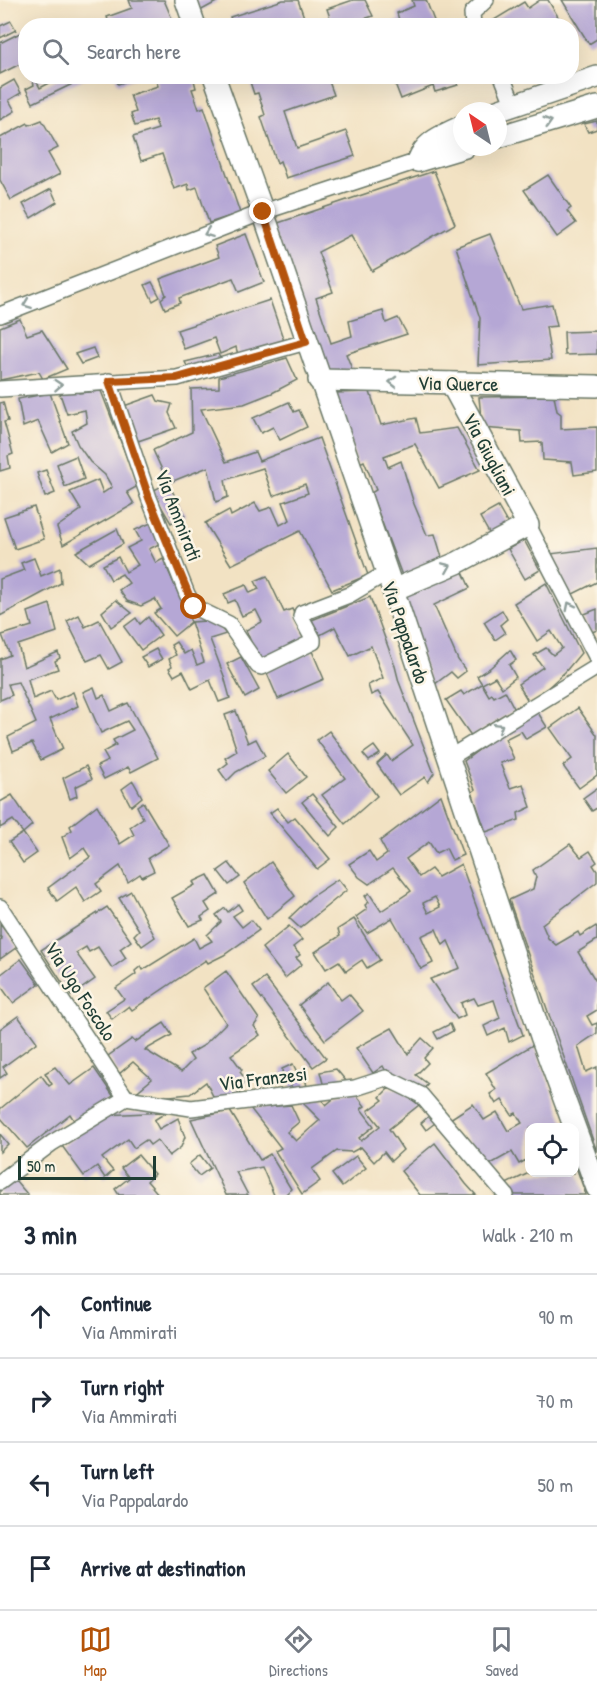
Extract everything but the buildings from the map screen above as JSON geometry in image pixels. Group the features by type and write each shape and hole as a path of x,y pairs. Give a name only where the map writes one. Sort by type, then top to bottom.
{"main road":[{"path":"186,0 192,18"},
{"path":"579,83 597,77"},
{"name":"Via Pappalardo","path":"217,84 390,583 542,1036 597,1188"},
{"path":"507,107 576,84"},
{"path":"507,134 597,107"},
{"path":"418,161 422,149 453,131"},
{"path":"418,161 453,151"},
{"name":"Via Querce","path":"319,380 597,386"},
{"name":"Via Giugliani","path":"451,383 528,525"},
{"path":"390,583 457,563 528,525"}],"street":[{"path":"472,18 472,13 486,0"},
{"path":"503,84 504,102"},
{"path":"0,315 263,212 418,161"},
{"path":"0,389 177,378 306,342"},
{"name":"Via Ammirati","path":"109,381 149,498 194,607 229,624 258,666 262,667 313,642 301,617 302,613 349,595 390,583"},
{"name":"Via Giugliani","path":"528,525 597,658"},
{"path":"449,758 597,667"},
{"name":"Via Ugo Foscolo","path":"0,907 126,1098"},
{"name":"Via Franzesi","path":"126,1098 191,1108 355,1088 386,1078 421,1095 506,1195"},
{"path":"0,1182 52,1143 126,1098"}],"route":[{"path":"194,607 149,498 109,381 177,378 306,342 263,212"}]}
